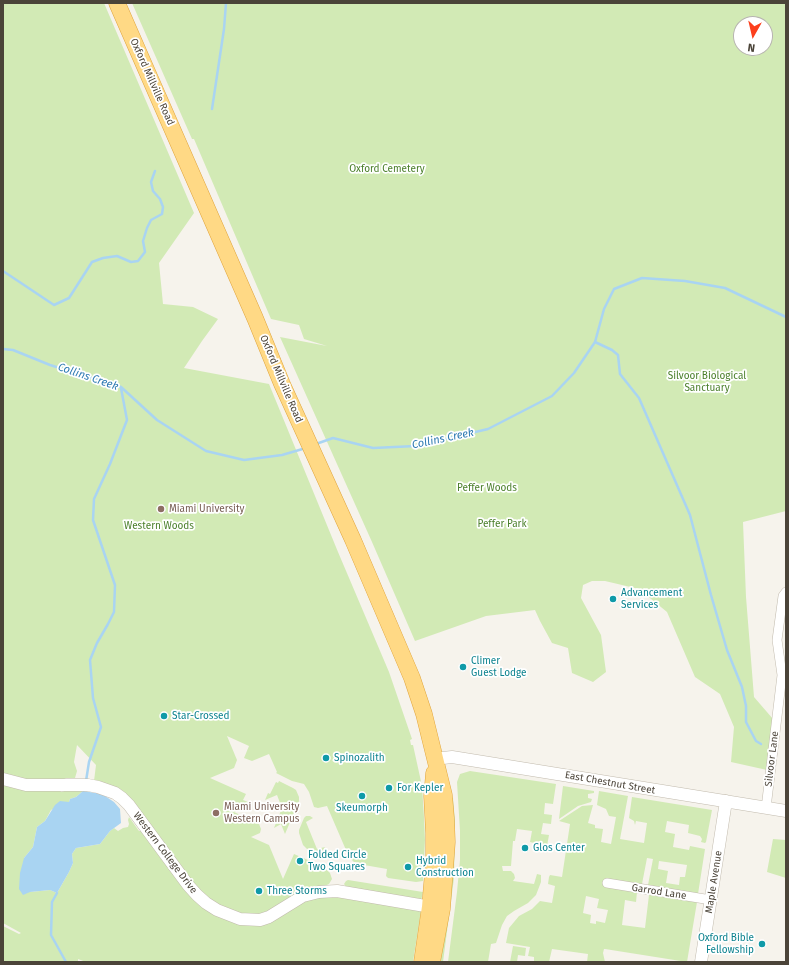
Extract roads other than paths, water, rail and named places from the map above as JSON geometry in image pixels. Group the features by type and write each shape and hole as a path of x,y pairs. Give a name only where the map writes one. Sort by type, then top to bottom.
{"highway":[{"name":"Oxford Millville Road","path":"117,3 185,155 299,422 353,540 412,678 424,714 434,760 444,795 447,842 436,908"},
{"path":"422,962 436,908"},
{"path":"432,962 436,908"}],"street":[{"name":"Silvoor Lane","path":"766,808 782,675 776,640 783,596 786,592"},
{"name":"East Chestnut Street","path":"434,760 452,757 786,811"},
{"name":"Western College Drive","path":"3,779 26,785 88,785 115,793 129,805 188,886 206,903 228,915 240,919 260,920 269,918 303,896 319,892 337,891 436,908"},
{"name":"Maple Avenue","path":"701,962 726,801"},
{"name":"Garrod Lane","path":"607,883 711,900"}],"water":[{"path":"83,791 102,794 114,802 120,809 121,823 110,831 100,844 76,848 72,854 73,863 57,893 50,890 30,892 23,895 19,889 20,873 24,858 33,847 37,827 45,821 55,805 60,801 69,802 70,799 76,797"}],"waterway":[{"path":"212,109 224,29 226,3"},
{"path":"3,271 54,305 69,298 92,262 103,258 117,256 131,262 138,261 145,252 143,241 151,220 162,214 163,207 160,199 153,191 151,182 155,171"},
{"name":"Collins Creek","path":"316,444 333,438 373,448 416,446 488,429 552,396 574,373 595,342 604,309 614,289 642,278 685,281 725,288 786,317"},
{"path":"595,342 612,350 618,355 620,374 639,398 690,515 727,650 742,687 746,706 746,722 756,741 761,744"},
{"name":"Collins Creek","path":"3,349 13,350 50,365 121,387 157,420 206,451 244,460 282,455 306,448"},
{"path":"86,781 89,762 101,727 93,698 90,660 97,643 114,612 115,585 93,520 94,499 110,464 127,420 121,388"},
{"path":"57,893 52,902 51,935 66,962"}],"place":[{"name":"Miami University","path":"161,509"},
{"name":"Advancement Services","path":"613,599"},
{"name":"Climer Guest Lodge","path":"463,667"},
{"name":"Star-Crossed","path":"164,716"},
{"name":"Spinozalith","path":"326,758"},
{"name":"For Kepler","path":"389,788"},
{"name":"Skeumorph","path":"362,796"},
{"name":"Miami University Western Campus","path":"216,813"},
{"name":"Glos Center","path":"525,848"},
{"name":"Folded Circle Two Squares","path":"300,861"},
{"name":"Hybrid Construction","path":"408,867"},
{"name":"Three Storms","path":"259,891"},
{"name":"Oxford Bible Fellowship","path":"762,944"}],"park label":[{"name":"Oxford Cemetery","path":"387,169"},
{"name":"Silvoor Biological Sanctuary","path":"707,382"},
{"name":"Peffer Woods","path":"487,488"},
{"name":"Peffer Park","path":"502,524"},
{"name":"Western Woods","path":"159,526"}]}
